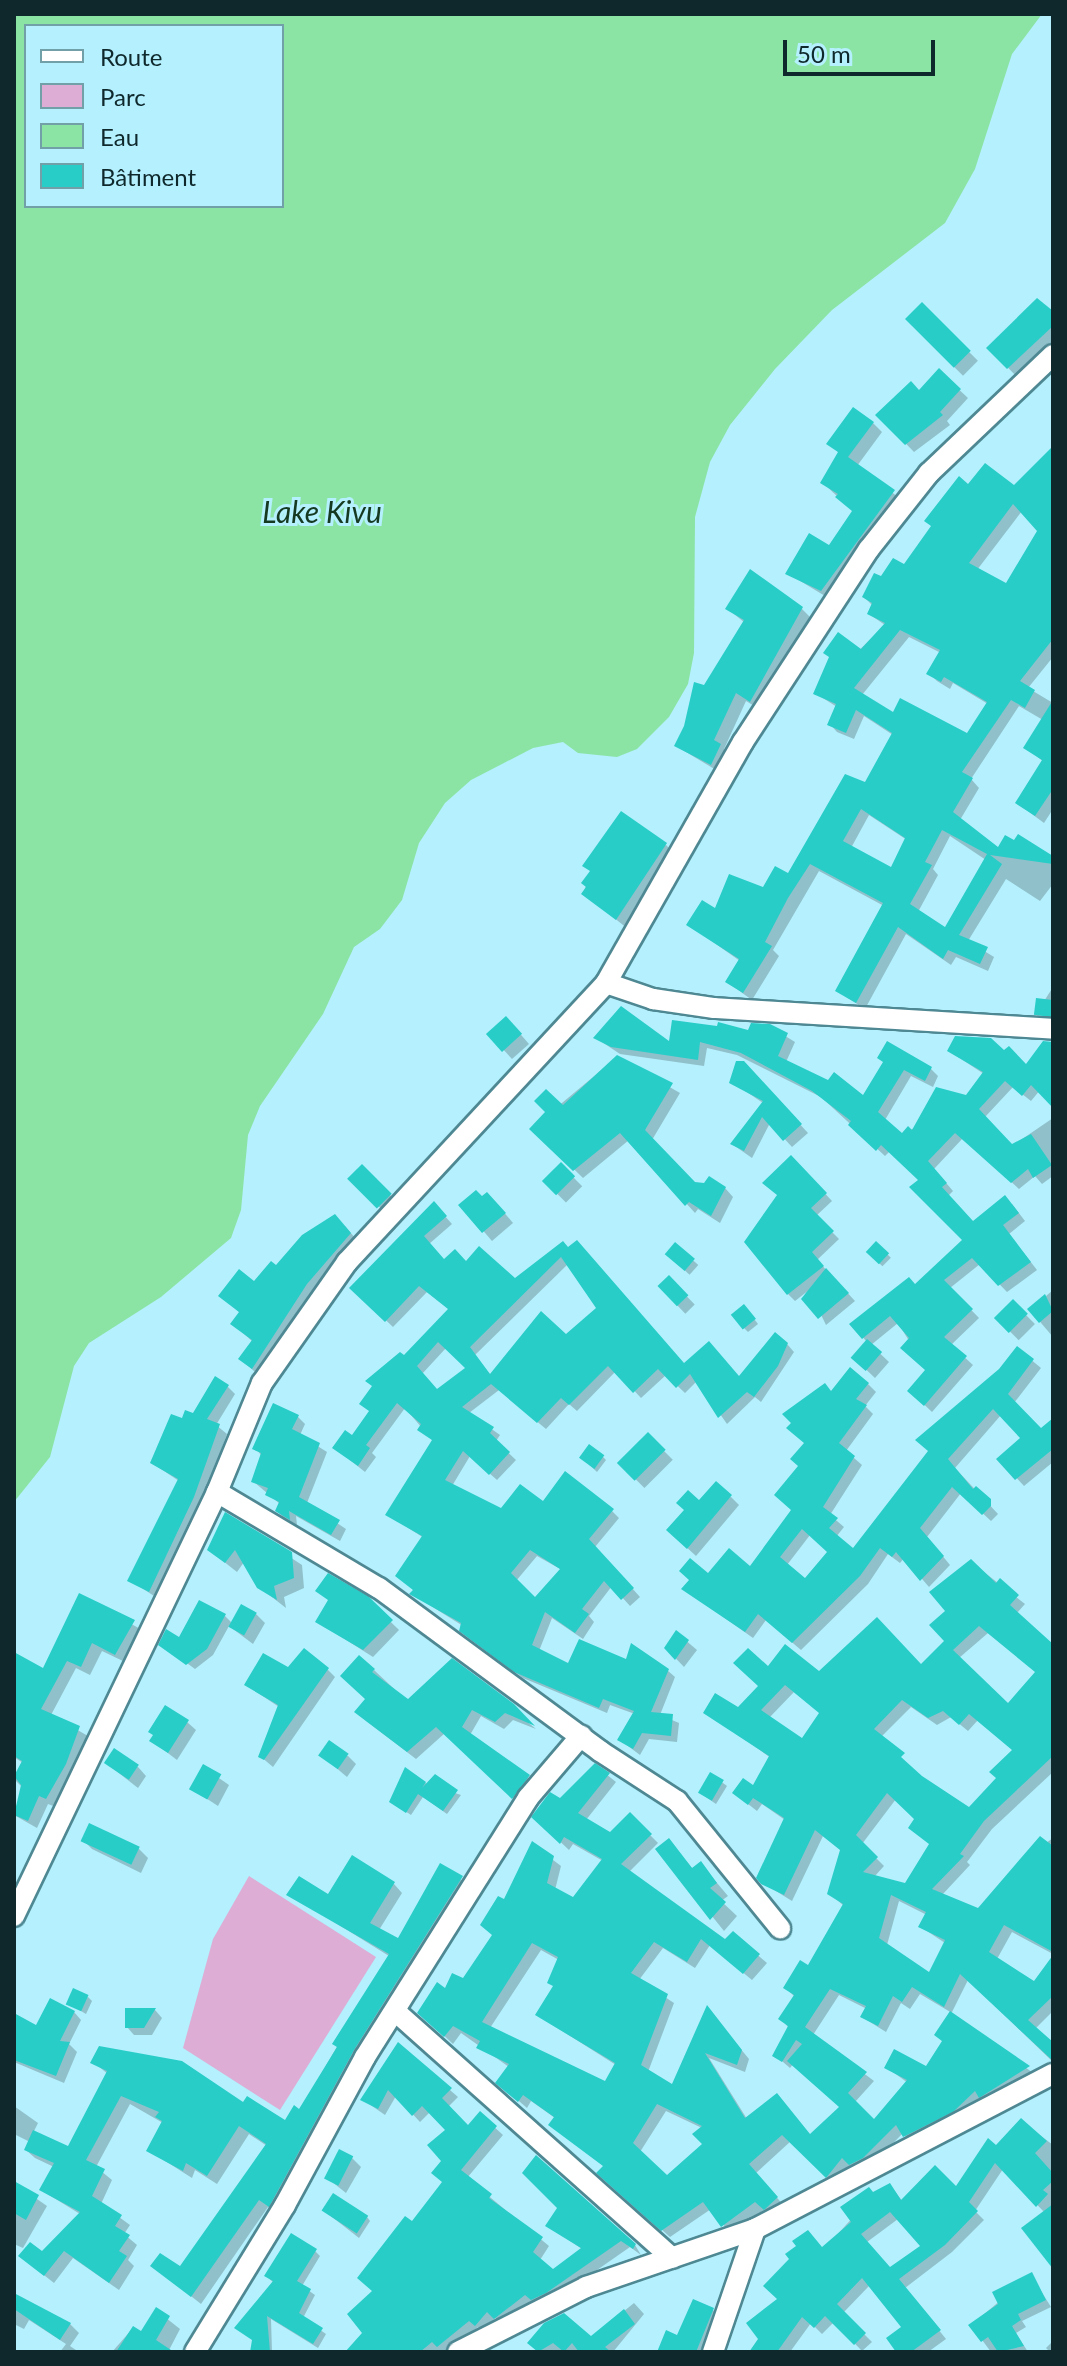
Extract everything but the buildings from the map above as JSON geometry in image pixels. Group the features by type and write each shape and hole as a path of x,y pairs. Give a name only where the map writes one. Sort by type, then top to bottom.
{"street":[{"path":"14,1916 217,1492 262,1383 347,1262 606,983 750,729 869,549 929,473 1053,355"},
{"path":"606,983 653,999 714,1008 1053,1029"},
{"path":"217,1492 379,1588 581,1736 677,1801 780,1928"},
{"path":"195,2352 395,2011 528,1798 581,1736"},
{"path":"395,2011 672,2258"},
{"path":"458,2352 586,2287 755,2229 1053,2074"},
{"path":"713,2352 755,2229"}],"green space":[{"path":"249,1876 376,1957 280,2110 183,2048 213,1939"}],"water":[{"name":"Lake Kivu","path":"14,14 1042,14 1012,54 975,169 945,223 832,310 775,369 730,425 710,462 695,517 694,653 688,684 669,717 637,749 617,757 578,753 563,742 533,748 471,780 445,803 419,843 402,900 380,929 354,947 323,1014 260,1106 248,1135 241,1210 231,1238 161,1297 89,1343 74,1366 50,1457 14,1502"}]}
